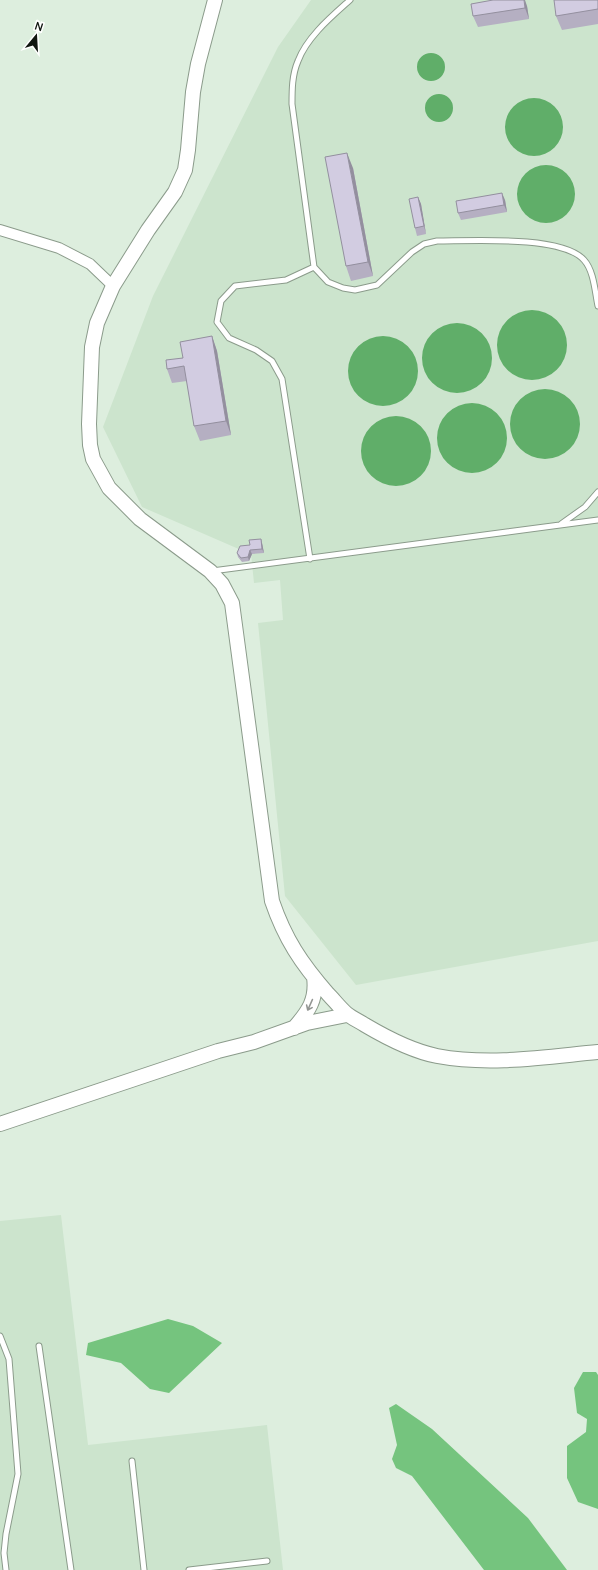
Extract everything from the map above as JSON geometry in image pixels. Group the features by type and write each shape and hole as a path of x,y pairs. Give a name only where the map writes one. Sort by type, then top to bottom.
{"street":[{"path":"215,0 198,64 193,92 185,170 175,192 148,230 113,286 97,323 92,347 89,424 90,445 93,459 109,488 140,519 210,571 222,584 232,603 272,901 280,925 294,951 314,977 347,1015 413,1049 438,1056 487,1061 530,1059 598,1052"},
{"path":"0,230 59,248 90,264 113,286"},
{"path":"294,1028 303,1018 313,1000 316,989 314,977"},
{"path":"0,1124 218,1051 254,1042 307,1023 347,1015"}],"lane":[{"path":"350,0 310,40 298,61 293,81 292,104 314,267 328,282 343,288 355,290 377,284 412,252 424,244 438,241 527,242 555,246 576,253 584,260 593,280 598,306"},
{"path":"310,559 282,379 272,362 256,350 229,338 217,322 221,301 236,286 286,280 314,267"},
{"path":"560,525 585,507 598,492"},
{"path":"210,571 598,520"},
{"path":"0,1336 9,1359 18,1474 2,1552 6,1570"},
{"path":"39,1346 71,1570"},
{"path":"132,1461 144,1570"},
{"path":"189,1570 267,1561"}],"shaded area":[{"path":"311,0 598,0 598,941 356,985 285,896 258,623 283,620 280,580 254,583 251,554 247,549 241,550 142,507 103,427 153,296 278,47"},
{"path":"431,53 441,57 445,67 441,77 431,81 421,77 417,67 421,57"},
{"path":"439,94 449,98 453,108 449,118 439,122 429,118 425,108 429,98"},
{"path":"534,98 550,103 558,111 563,127 558,143 550,151 534,156 518,151 510,143 505,127 510,111 518,103"},
{"path":"546,165 562,170 570,178 575,194 570,210 562,218 546,223 530,218 522,210 517,194 522,178 530,170"},
{"path":"532,310 545,313 557,320 564,332 567,345 564,358 557,370 545,377 532,380 519,377 507,370 500,358 497,345 500,332 507,320 519,313"},
{"path":"457,323 470,326 482,333 489,345 492,358 489,371 482,383 470,390 457,393 444,390 432,383 425,371 422,358 425,345 432,333 444,326"},
{"path":"383,336 396,339 408,346 415,358 418,371 415,384 408,396 396,403 383,406 370,403 358,396 351,384 348,371 351,358 358,346 370,339"},
{"path":"545,389 558,392 570,399 577,411 580,424 577,437 570,449 558,456 545,459 532,456 520,449 513,437 510,424 513,411 520,399 532,392"},
{"path":"472,403 485,406 497,413 504,425 507,438 504,451 497,463 485,470 472,473 459,470 447,463 440,451 437,438 440,425 447,413 459,406"},
{"path":"396,416 409,419 421,426 428,438 431,451 428,464 421,476 409,483 396,486 383,483 371,476 364,464 361,451 364,438 371,426 383,419"},
{"path":"61,1215 88,1445 267,1425 283,1570 0,1570 0,1221"},
{"path":"168,1319 193,1326 222,1343 169,1393 150,1389 121,1363 86,1355 88,1343"},
{"path":"583,1372 596,1372 598,1375 598,1509 578,1502 567,1478 567,1446 586,1432 587,1419 577,1413 574,1388"},
{"path":"396,1404 432,1429 528,1518 567,1570 484,1570 412,1476 396,1468 392,1459 397,1445 389,1408"}],"building":[{"path":"493,0 524,0 525,8 473,16 471,4"},
{"path":"554,0 598,0 598,9 556,16"},
{"path":"347,153 368,262 346,266 325,157"},
{"path":"502,193 504,205 458,213 456,201"},
{"path":"418,197 424,226 415,228 409,199"},
{"path":"212,336 226,421 194,426 184,366 167,369 166,360 183,358 180,342"},
{"path":"261,539 262,549 250,550 248,557 241,558 237,553 240,546 250,545 249,540"}]}
